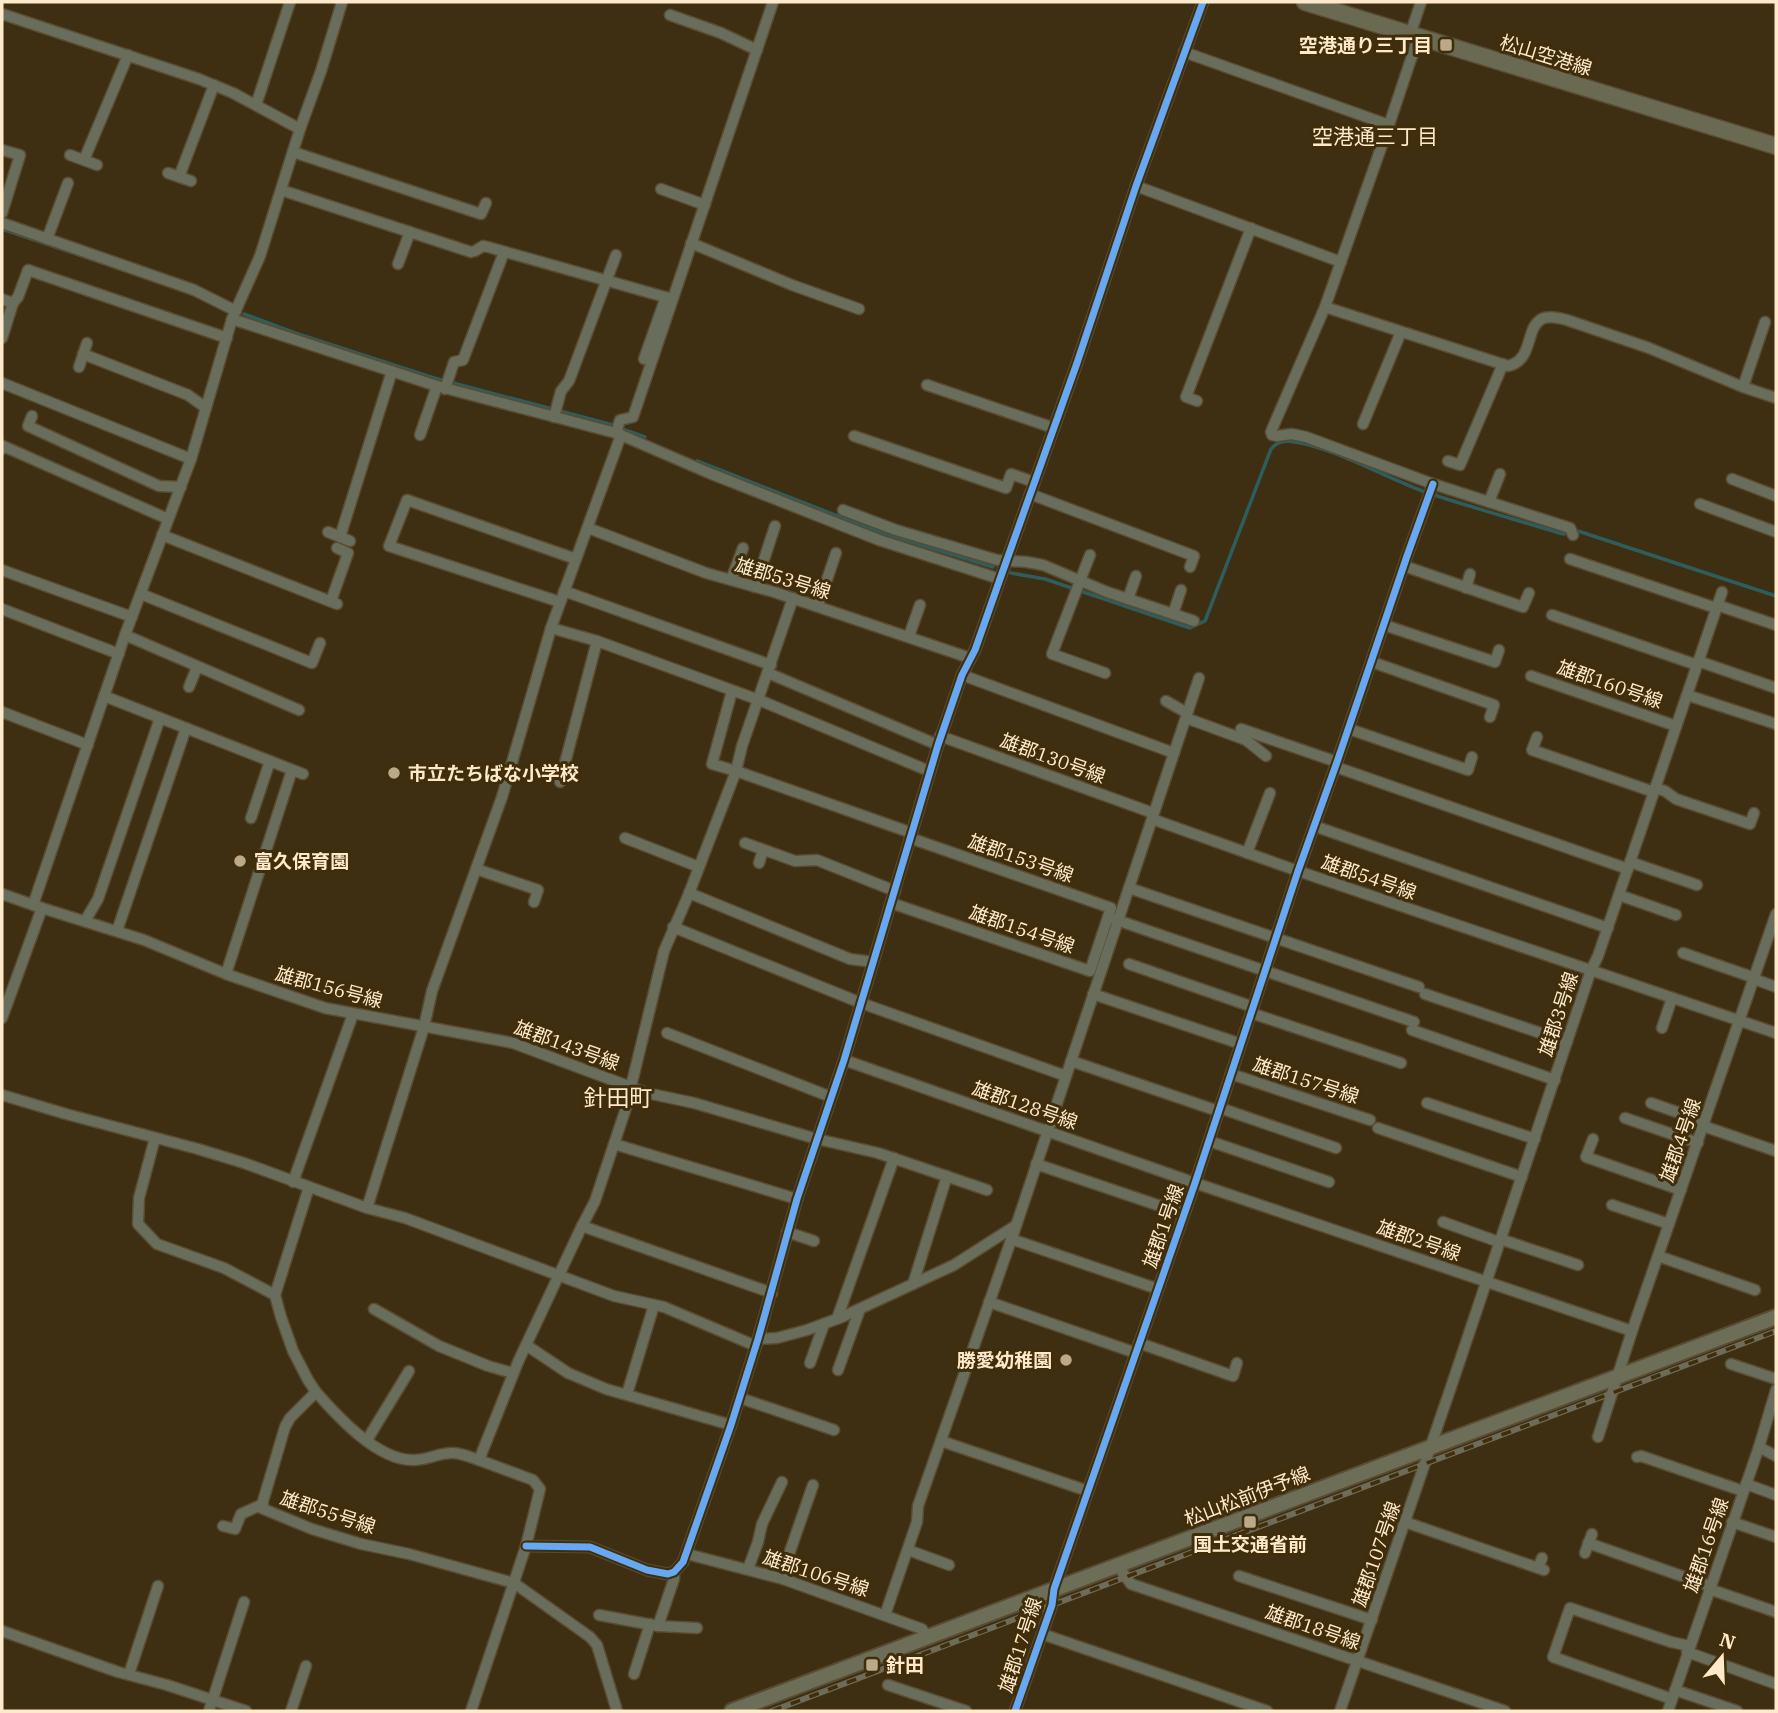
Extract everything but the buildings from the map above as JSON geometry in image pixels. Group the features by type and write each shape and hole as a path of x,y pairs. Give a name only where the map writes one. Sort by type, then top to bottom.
{"main road":[{"name":"松山空港線","path":"1305,2 1776,146"},
{"name":"松山松前伊予線","path":"732,1711 1776,1317"}],"street":[{"path":"256,105 290,2"},
{"path":"2,1018 118,654 191,459 234,315 260,256 342,2"},
{"path":"644,359 705,205 773,2"},
{"path":"526,1546 590,1548 648,1570 668,1574 679,1568 687,1554 740,1398 772,1293 787,1232 844,1060 939,740 962,675 975,650 1077,363 1136,186 1203,2"},
{"path":"1421,2 1389,125 1325,307 1271,432 1277,436 1299,435 1431,489 1489,502 1571,531"},
{"path":"2,14 214,85 300,129"},
{"path":"670,15 721,33 757,50"},
{"path":"276,43 288,47"},
{"path":"1184,52 1389,125"},
{"path":"84,160 128,55"},
{"path":"179,177 214,85"},
{"path":"2,150 20,155 2,212"},
{"path":"293,152 481,214 486,203"},
{"path":"70,155 97,165"},
{"path":"168,173 191,181"},
{"path":"47,239 68,183"},
{"path":"1136,186 1341,262"},
{"path":"661,189 705,205"},
{"path":"281,190 471,252 483,246 669,298"},
{"path":"2,223 194,290 234,315 392,372 555,412 618,434 879,540 1000,579"},
{"path":"1197,401 1186,397 1251,228"},
{"path":"398,264 410,232"},
{"path":"691,243 792,285 859,309"},
{"path":"420,435 454,362 463,360 504,251"},
{"path":"555,412 616,255"},
{"path":"2,338 13,303 28,270 227,338"},
{"path":"367,1208 424,1027 432,991 502,797 551,628 587,528 621,420 633,417 669,298"},
{"path":"2,299 13,303"},
{"path":"1325,307 1508,366 1517,364 1522,358 1538,322 1545,317 1554,317 1649,348 1776,398"},
{"path":"1743,387 1765,322"},
{"path":"1363,424 1401,332"},
{"path":"79,367 87,343"},
{"path":"83,354 188,396 206,408"},
{"path":"1448,461 1460,465 1503,364"},
{"path":"159,384 163,372"},
{"path":"328,532 345,539 368,448 392,372"},
{"path":"2,383 191,459"},
{"path":"927,385 1054,428"},
{"path":"32,416 28,426 159,486 181,487"},
{"path":"1462,426 1474,432"},
{"path":"70,445 75,433"},
{"path":"854,436 1006,488 1011,474 1034,482"},
{"path":"2,449 3,446 51,466 168,519"},
{"path":"368,448 380,452"},
{"path":"128,472 133,460"},
{"path":"45,478 51,466"},
{"path":"1489,502 1500,474"},
{"path":"1739,478 1776,496"},
{"name":"雄郡1号線","path":"1054,1589 1431,489"},
{"path":"98,502 104,490"},
{"path":"1030,494 1194,556 1190,567"},
{"path":"560,602 389,546 407,500 576,559"},
{"path":"853,500 846,511 896,530 1006,562 1043,565 1078,586 1194,621"},
{"path":"1700,504 1776,532"},
{"path":"755,587 775,526"},
{"name":"雄郡53号線","path":"587,528 706,573 793,598 970,658"},
{"path":"1125,544 1129,531"},
{"path":"162,535 334,602 348,553 337,548"},
{"path":"732,580 743,548"},
{"path":"818,607 836,553"},
{"path":"1090,555 1052,654 1105,673"},
{"path":"1570,559 1776,625"},
{"path":"1404,566 1523,607 1529,593"},
{"path":"2,570 132,617"},
{"path":"1466,587 1470,574"},
{"path":"1128,599 1136,576"},
{"path":"1173,614 1181,590"},
{"name":"雄郡130号線","path":"564,591 769,669 939,740 1153,816"},
{"name":"雄郡3号線","path":"1430,1448 1722,592"},
{"path":"141,594 312,663 320,643"},
{"path":"479,1460 513,1373 595,1201 631,1087 659,966 736,771 742,746 793,598"},
{"path":"909,636 920,605"},
{"path":"2,609 57,636 118,654"},
{"path":"1552,615 1776,688"},
{"path":"1384,625 1495,662 1499,650"},
{"path":"551,628 597,641 759,700 929,771"},
{"path":"125,635 299,710"},
{"path":"560,782 597,641"},
{"path":"1372,662 1493,705 1490,716"},
{"name":"雄郡160号線","path":"1542,666 1535,677 1676,726"},
{"path":"189,687 197,667"},
{"path":"962,675 1174,753"},
{"path":"885,1615 917,1522 918,1506 1016,1226 1093,994 1113,919 1129,888 1199,678"},
{"path":"1433,696 1437,685"},
{"path":"732,691 712,764 911,835"},
{"path":"1613,704 1616,693"},
{"path":"1687,695 1776,724"},
{"path":"104,696 303,774"},
{"path":"1166,701 1186,716 1246,740 1266,756"},
{"path":"2,712 88,745"},
{"path":"85,921 98,899 160,718"},
{"path":"1252,733 1256,722"},
{"path":"117,931 186,728"},
{"path":"1241,729 1629,865 1697,885"},
{"path":"1349,729 1410,745 1468,770 1472,757"},
{"path":"1537,737 1532,750 1665,791 1676,799 1750,824 1754,813"},
{"path":"1584,768 1589,756"},
{"path":"251,818 270,761"},
{"path":"226,974 292,770"},
{"path":"1247,853 1270,793"},
{"name":"雄郡54号線","path":"1153,816 1298,871 1776,1033"},
{"path":"1314,826 1608,928"},
{"name":"雄郡153号線","path":"911,835 1111,908 1113,919"},
{"path":"625,838 699,867"},
{"path":"745,843 795,861 817,860 895,891"},
{"path":"759,863 763,850"},
{"path":"1440,871 1444,859"},
{"path":"476,869 538,890 534,902"},
{"path":"1129,888 1567,1042"},
{"path":"689,893 850,960 873,962"},
{"name":"雄郡156号線","path":"2,894 117,931 226,974 325,1008 424,1027"},
{"path":"1619,895 1676,915"},
{"name":"雄郡154号線","path":"891,902 1090,971 1113,919"},
{"name":"雄郡4号線","path":"1598,1437 1754,979 1772,941 1776,915"},
{"path":"1113,919 1265,971 1555,1080"},
{"path":"673,927 861,1003 1066,1076"},
{"path":"1684,953 1776,987"},
{"path":"1129,964 1401,1063"},
{"path":"1093,994 1241,1044"},
{"path":"1662,1028 1672,998"},
{"path":"293,1182 353,1014"},
{"name":"雄郡143号線","path":"424,1027 513,1043 647,1093 694,1103 894,1158 987,1190"},
{"path":"667,1033 831,1097"},
{"name":"雄郡128号線","path":"844,1060 1195,1183"},
{"path":"1071,1061 1336,1148"},
{"name":"雄郡157号線","path":"1231,1074 1370,1119"},
{"path":"2,1095 198,1149 367,1208 405,1218 614,1296 653,1305 757,1342 824,1324 860,1309 954,1265 1016,1226"},
{"path":"1427,1103 1535,1139"},
{"path":"1651,1104 1776,1152"},
{"path":"1625,1118 1698,1143"},
{"path":"1378,1128 1522,1177"},
{"path":"155,1138 139,1198 138,1224 157,1244 224,1268 275,1295"},
{"path":"1593,1139 1586,1157 1681,1190"},
{"path":"1209,1141 1329,1182"},
{"path":"614,1144 797,1199"},
{"path":"837,1319 894,1158"},
{"path":"1036,1164 1184,1214"},
{"path":"913,1284 947,1176"},
{"name":"雄郡2号線","path":"1195,1183 1632,1331"},
{"path":"309,1187 275,1295 293,1350 316,1392 367,1440 387,1454 409,1460 422,1460 451,1453 464,1455 525,1476 539,1485 540,1493 526,1546 471,1711"},
{"path":"1612,1205 1669,1224"},
{"path":"1443,1222 1578,1265"},
{"path":"582,1226 772,1293"},
{"path":"787,1232 814,1241"},
{"path":"1011,1239 1158,1290"},
{"path":"1658,1255 1751,1285"},
{"path":"989,1303 1138,1348 1188,1360 1233,1376 1237,1363"},
{"path":"626,1394 653,1305"},
{"path":"374,1309 439,1346 513,1373"},
{"path":"838,1370 860,1309"},
{"path":"810,1363 824,1324"},
{"path":"526,1345 575,1376 606,1389 731,1425"},
{"path":"1183,1373 1188,1360"},
{"path":"1731,1364 1776,1379"},
{"path":"367,1440 409,1371"},
{"name":"雄郡16号線","path":"1668,1711 1776,1390"},
{"name":"雄郡55号線","path":"316,1392 290,1418 285,1427 261,1508 361,1544 410,1553 514,1583 590,1637 597,1645 617,1711"},
{"path":"740,1398 834,1430"},
{"path":"941,1441 1088,1491"},
{"path":"1759,1447 1776,1456"},
{"name":"雄郡107号線","path":"1340,1711 1430,1448"},
{"path":"1637,1457 1776,1495"},
{"path":"748,1569 762,1524 782,1482"},
{"path":"783,1579 813,1485"},
{"path":"223,1526 235,1530 242,1514 262,1504"},
{"path":"1405,1522 1469,1539 1541,1565"},
{"path":"1732,1522 1776,1537"},
{"path":"797,1533 808,1537"},
{"path":"1588,1543 1776,1612"},
{"path":"908,1550 949,1565"},
{"name":"雄郡106号線","path":"687,1554 783,1579 922,1629 927,1637"},
{"name":"雄郡18号線","path":"1118,1566 1131,1584 1505,1711"},
{"path":"634,1674 674,1579 674,1572"},
{"path":"1239,1576 1372,1620"},
{"path":"129,1674 158,1586"},
{"name":"雄郡17号線","path":"1017,1711 1052,1605 1054,1589"},
{"path":"209,1711 244,1602"},
{"path":"1737,1711 1553,1657 1570,1608 1671,1642 1776,1684"},
{"path":"599,1615 654,1625 697,1628"},
{"path":"2,1631 246,1711"},
{"path":"1042,1634 1215,1688 1268,1708"},
{"path":"290,1711 306,1666"},
{"path":"888,1685 966,1711"}],"waterway":[{"path":"2,229 132,273"},
{"path":"244,314 434,378 613,425"},
{"path":"622,429 645,437"},
{"path":"1011,573 1045,579 1190,628 1205,621 1271,449 1288,441 1327,451 1442,498 1563,534 1578,531 1776,596"},
{"path":"697,461 876,531 993,567"}],"railway":[{"path":"772,1711 1776,1331"}],"cycle path":[{"path":"526,1546 590,1547 647,1570 668,1574 674,1572 683,1562 758,1339 797,1199 844,1060 938,745 962,675 975,650 1077,363 1136,186 1203,2"},
{"path":"1015,1711 1298,871 1433,484"}],"place":[{"name":"空港通り三丁目","path":"1446,45"},
{"name":"市立たちばな小学校","path":"394,773"},
{"name":"富久保育園","path":"240,861"},
{"name":"勝愛幼稚園","path":"1066,1360"},
{"name":"国土交通省前","path":"1250,1522"},
{"name":"針田","path":"872,1665"}],"district":[{"name":"空港通三丁目","path":"1375,137"},
{"name":"針田町","path":"618,1098"}]}
